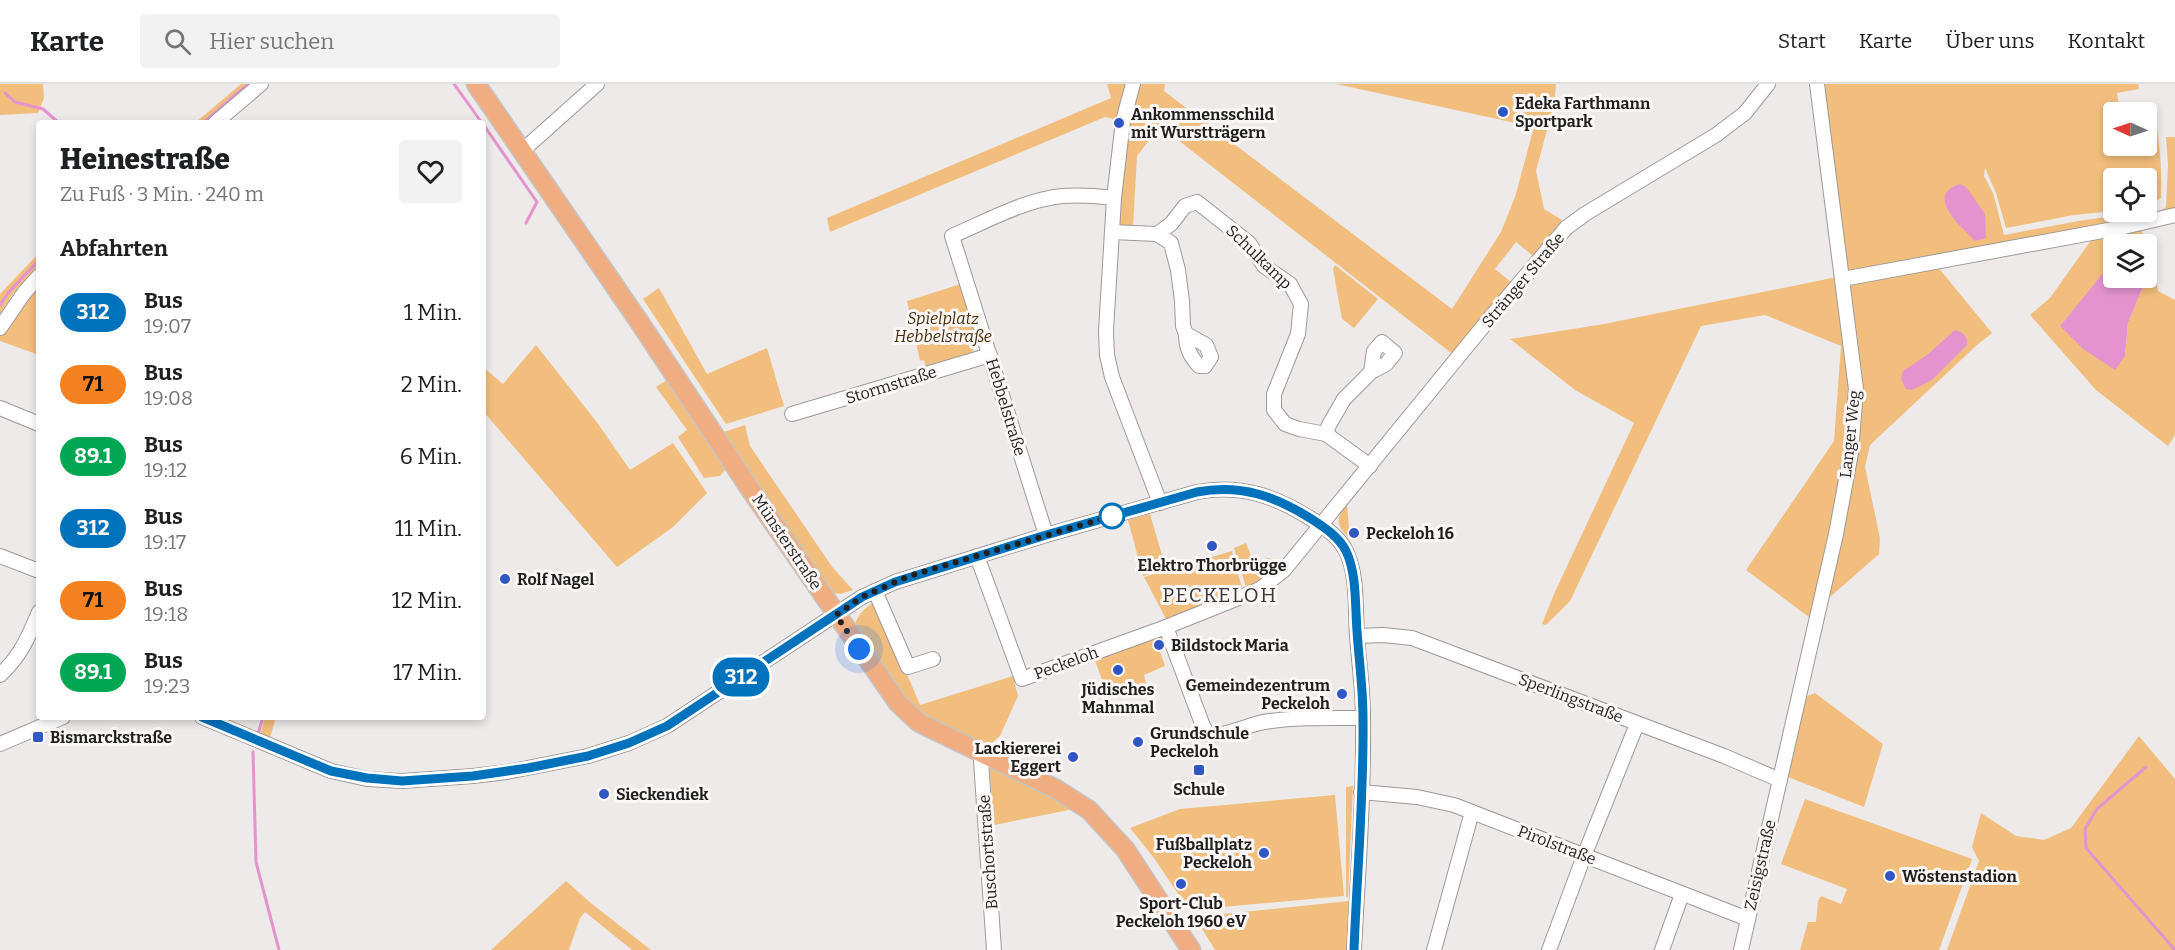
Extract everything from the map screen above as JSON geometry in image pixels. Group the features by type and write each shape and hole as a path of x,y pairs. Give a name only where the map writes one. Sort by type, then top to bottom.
{"main road":[{"name":"Münsterstraße","path":"476,84 881,681 906,712 926,726 1076,800 1100,820 1125,849 1191,950"}],"street":[{"path":"219,120 261,84"},
{"path":"522,152 597,84"},
{"path":"1133,84 1123,121 1114,198 1106,331 1107,355 1112,377 1160,502"},
{"name":"Stränger Straße","path":"1321,525 1566,228 1585,214 1716,135 1745,113 1768,84"},
{"name":"Langer Weg","path":"1780,780 1836,534 1851,453 1856,389 1817,84"},
{"name":"Hebbelstraße","path":"1046,535 952,236 1024,206 1060,196 1092,195 1114,198"},
{"name":"Schulkamp","path":"1157,234 1171,224 1185,206 1197,202 1249,243 1264,266 1290,284 1301,304 1298,334 1274,394 1274,410 1285,424 1326,434 1370,466"},
{"path":"1843,279 2124,227 2175,215"},
{"path":"1112,232 1157,234 1171,243 1178,270 1183,326 1186,334"},
{"path":"0,328 36,279"},
{"name":"Stormstraße","path":"792,414 990,355"},
{"path":"1326,434 1329,424 1344,399 1371,372"},
{"path":"0,408 36,423"},
{"path":"209,720 331,771 367,778 402,781 507,772 555,763 611,750 657,732 874,591 909,576 1160,502 1213,489 1250,491 1270,496 1293,507 1321,525 1340,541 1350,561 1363,718 1354,950"},
{"name":"Peckeloh","path":"977,556 1022,679 1166,627 1260,589 1284,570 1321,525"},
{"path":"0,556 36,570"},
{"path":"874,591 908,667 933,659"},
{"path":"0,675 14,662 23,649 36,619"},
{"path":"1166,627 1208,734 1217,734 1265,722 1363,718"},
{"name":"Sperlingstraße","path":"1357,636 1383,635 1412,638 1780,780"},
{"path":"0,744 56,720"},
{"path":"1549,950 1637,724"},
{"name":"Buschortstraße","path":"985,755 981,761 994,950"},
{"name":"Zeisigstraße","path":"1741,950 1780,780"},
{"name":"Pirolstraße","path":"1361,792 1417,797 1454,806 1748,919"},
{"path":"1434,950 1472,812"},
{"path":"1662,950 1682,894"}],"green space":[{"path":"0,84 43,84 44,98 38,113 0,115"},
{"path":"241,84 252,84 210,120 199,120"},
{"path":"1107,84 1165,84 1164,91 1452,309 1501,232 1515,197 1534,127 1336,84 1556,84 1554,104 1536,171 1544,209 1562,220 1533,256 1516,242 1495,269 1512,283 1455,356 1160,126 1137,156 1133,226 1118,225 1128,122 1105,117 830,232 827,218 1111,98"},
{"path":"1821,84 2138,84 2139,89 2117,93 2118,102 2103,102 2103,156 2157,156 2157,130 2161,198 2157,200 2157,168 2103,168 2103,212 2006,228 1996,193 1985,168 1984,176 1993,193 2004,235 2103,217 2103,222 2113,222 1848,275"},
{"path":"2166,137 2175,137 2175,213 2157,215 2157,212 2166,207 2168,164"},
{"path":"2140,227 2143,234 2104,234"},
{"path":"2103,234 2103,274 2060,326 2125,356 2128,323 2142,288 2157,288 2157,285 2158,291 2175,300 2175,435 2168,446 2096,390 2030,315 2050,298 2094,236"},
{"path":"36,256 36,268 13,294 0,314 0,294"},
{"path":"1335,265 1378,299 1354,328 1342,319 1333,269"},
{"path":"1937,266 1992,333 1870,445 1865,467 1880,538 1879,554 1830,597 1815,595 1810,618 1746,570 1834,441 1841,346 1765,315 1701,326 1570,601 1546,625 1542,624 1634,423 1575,390 1510,339 1604,324 1837,277 1839,287"},
{"name":"Spielplatz Hebbelstraße","path":"961,284 975,333 973,350 963,358 926,368 924,360 920,361 907,301"},
{"path":"36,287 36,354 0,341 0,335"},
{"path":"659,288 707,374 767,348 784,406 726,424 643,299"},
{"path":"536,345 599,425 630,470 673,443 707,493 673,527 617,567 486,414 486,370 503,384"},
{"path":"667,380 727,467 720,476 704,478 678,437 687,430 656,387"},
{"path":"745,425 750,446 833,568 853,590 840,594 827,592 781,525 765,494 744,469 721,433"},
{"path":"1347,504 1350,539 1342,530 1339,522 1340,514"},
{"path":"1150,514 1166,569 1143,576 1128,520"},
{"path":"1246,543 1253,561 1270,558 1273,569 1261,580 1246,587 1234,548"},
{"path":"1232,551 1243,592 1166,619 1144,577"},
{"path":"876,601 920,705 1013,676 1018,696 1000,736 986,748 921,717 906,705 854,627 862,612"},
{"path":"1156,636 1161,637 1165,642 1158,646 1165,666 1144,675 1146,684 1109,698 1095,661"},
{"path":"1815,693 1883,744 1864,807 1788,777 1805,697"},
{"path":"264,720 275,720 270,738 260,735"},
{"path":"2139,736 2175,779 2175,950 1947,950 1979,861 1972,847 1981,813 2016,836 2044,840 2071,828"},
{"path":"989,764 1079,808 994,825"},
{"path":"1353,786 1348,897 1346,897 1346,787"},
{"name":"Fußballplatz Peckeloh","path":"1335,795 1344,896 1189,910 1154,858 1130,828 1180,809"},
{"name":"Wöstenstadion","path":"1805,799 1972,859 1939,950 1800,950 1808,922 1816,922 1818,901 1821,896 1841,904 1847,889 1781,864"},
{"path":"566,881 651,950 632,950 585,912 580,918 569,950 491,950"},
{"path":"1349,901 1347,950 1215,950 1195,917"}],"shaded area":[{"path":"1960,184 1966,187 1985,214 1986,238 1975,241 1949,212 1945,196 1950,189"},
{"path":"2103,273 2103,288 2142,288 2128,323 2125,356 2115,370 2083,349 2060,326"},
{"path":"1955,330 1964,335 1967,345 1932,380 1912,390 1906,389 1901,379 1903,371 1927,355"}],"waterway":[{"path":"206,120 248,84"},
{"path":"454,84 480,120"},
{"path":"5,93 15,102 43,109 56,120"},
{"path":"486,128 537,202 526,223"},
{"path":"0,305 36,263"},
{"path":"258,734 262,720"},
{"path":"253,752 256,862 279,950"},
{"path":"2146,767 2097,809 2085,829 2086,848 2175,950"}],"bus line":[{"name":"312","path":"209,720 331,771 367,778 402,781 473,776 555,763 611,750 657,732 862,597 909,576 1197,492 1213,489 1250,491 1270,496 1293,507 1321,525 1340,541 1350,561 1355,599 1363,718 1354,950"}],"place":[{"name":"Edeka Farthmann Sportpark","path":"1503,112"},
{"name":"Ankommensschild mit Wurstträgern","path":"1119,123"},
{"name":"Peckeloh 16","path":"1354,533"},
{"name":"Elektro Thorbrügge","path":"1212,546"},
{"name":"Rolf Nagel","path":"505,579"},
{"name":"Bildstock Maria","path":"1159,645"},
{"name":"Jüdisches Mahnmal","path":"1118,670"},
{"name":"Gemeindezentrum Peckeloh","path":"1342,694"},
{"name":"Bismarckstraße","path":"38,737"},
{"name":"Grundschule Peckeloh","path":"1138,742"},
{"name":"Lackiererei Eggert","path":"1073,757"},
{"name":"Schule","path":"1199,770"},
{"name":"Sieckendiek","path":"604,794"},
{"name":"Fußballplatz Peckeloh","path":"1264,853"},
{"name":"Wöstenstadion","path":"1890,876"},
{"name":"Sport-Club Peckeloh 1960 eV","path":"1181,884"}],"district":[{"name":"PECKELOH","path":"1220,595"}],"route":[{"path":"859,649 836,615 862,597 909,576 1112,516"}]}
